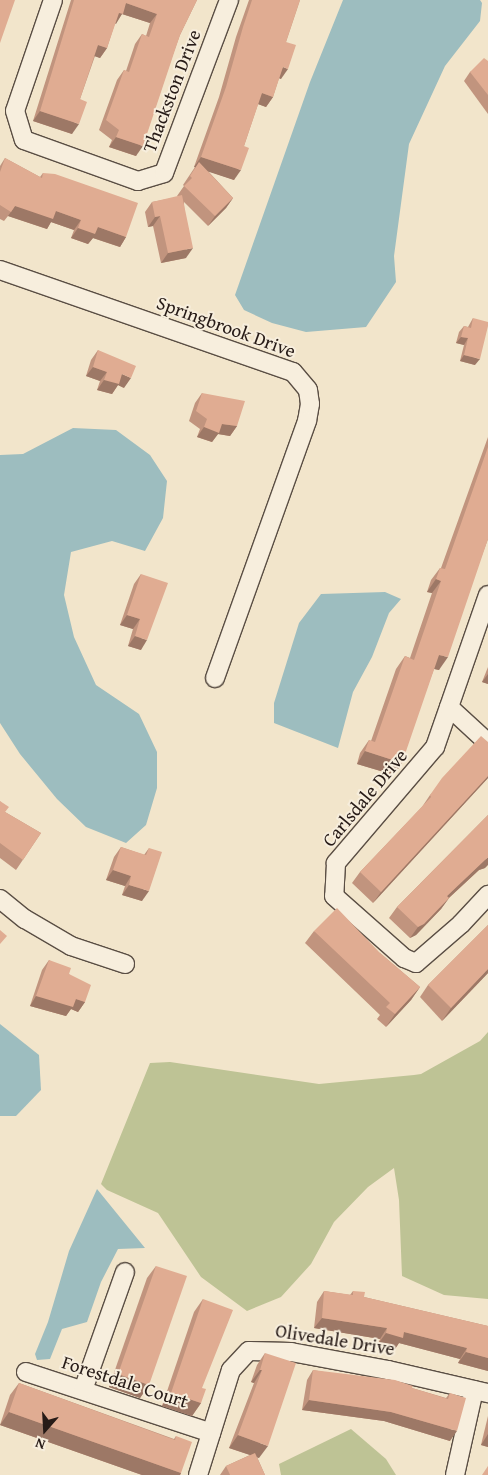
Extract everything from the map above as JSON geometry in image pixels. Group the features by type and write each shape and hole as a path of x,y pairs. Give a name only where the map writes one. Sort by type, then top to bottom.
{"street":[{"name":"Thackston Drive","path":"54,0 15,111 24,140 138,181 164,174 229,0"},
{"name":"Springbrook Drive","path":"0,270 293,372 310,396 307,421 215,678"},
{"name":"Carlsdale Drive","path":"488,594 435,747 336,863 334,896 404,958 416,962 461,924 488,894"},
{"path":"449,707 488,744"},
{"path":"0,898 25,918 71,946 125,964"},
{"path":"83,1390 125,1272"},
{"name":"Olivedale Drive","path":"198,1475 231,1370 249,1351 291,1352 481,1391"},
{"name":"Forestdale Court","path":"26,1372 211,1433"},
{"path":"455,1475 481,1391"}],"green space":[{"path":"488,1032 488,1299 444,1295 402,1276 399,1200 394,1168 368,1187 334,1222 311,1264 281,1297 247,1311 201,1277 158,1213 107,1190 101,1184 150,1063 170,1062 319,1084 421,1074 480,1041"},
{"path":"351,1429 386,1459 396,1475 281,1475 279,1464"}],"water":[{"path":"343,0 480,0 482,3 480,21 445,66 409,144 394,256 396,282 366,327 306,332 272,323 244,310 235,295 310,82"},
{"path":"73,428 116,430 150,455 167,481 163,518 145,551 112,541 71,552 64,595 74,637 96,685 139,714 157,752 157,788 146,825 126,843 86,827 57,799 20,754 0,723 0,455 23,454"},
{"path":"385,592 401,599 389,613 372,657 353,692 338,748 274,723 274,703 299,623 321,594"},
{"path":"0,1024 39,1055 41,1090 16,1116 0,1116"},
{"path":"97,1189 145,1248 118,1249 101,1282 87,1322 62,1329 50,1359 37,1360 35,1354 48,1322 69,1251"}],"building":[{"path":"0,0 15,0 0,43"},
{"path":"74,0 197,0 180,35 143,146 116,137 119,130 106,120 124,70 129,72 142,34 149,37 157,14 126,3 123,14 119,13 107,48 98,45 80,99 87,102 79,124 40,111"},
{"path":"252,0 300,0 286,42 296,45 288,69 283,67 273,97 262,93 244,146 249,148 241,170 201,157 226,87"},
{"path":"484,58 488,61 488,95 470,72"},
{"path":"5,158 42,178 43,173 55,174 138,203 126,237 98,227 95,234 78,228 81,220 56,211 53,219 15,206 11,212 0,205 0,172"},
{"path":"199,162 233,198 215,216 184,186 192,178 190,176"},
{"path":"182,195 193,248 168,253 160,216 155,217 152,202"},
{"path":"473,318 488,322 480,359 464,355 468,338 461,337 464,326 471,328"},
{"path":"98,350 136,366 131,378 122,374 119,384 104,380 107,372 93,367"},
{"path":"202,393 245,401 237,426 222,424 219,433 204,427 207,419 196,411"},
{"path":"488,447 488,539 448,657 439,655 402,763 365,751 369,740 375,742 405,656 414,660 441,581 436,579 440,568 445,569"},
{"path":"141,574 168,583 147,640 135,636 140,619 127,615"},
{"path":"481,736 488,742 488,776 381,892 360,872 431,797 430,795 442,778"},
{"path":"0,801 9,807 5,812 41,833 23,860 0,843"},
{"path":"488,815 488,858 447,896 449,898 424,924 418,927 397,907"},
{"path":"121,847 146,855 149,848 162,852 149,891 129,885 131,876 113,870"},
{"path":"337,908 380,953 420,987 395,1014 386,1007 390,1003 314,931"},
{"path":"488,925 488,969 451,1008 428,985"},
{"path":"0,930 7,936 0,944"},
{"path":"49,960 71,968 69,974 91,985 85,1002 76,999 73,1007 36,996"},
{"path":"156,1266 187,1276 149,1385 118,1374"},
{"path":"324,1291 353,1295 353,1291 365,1292 364,1297 488,1326 488,1358 466,1352 467,1348 404,1332 403,1338 386,1333 387,1328 322,1318"},
{"path":"203,1299 233,1310 202,1388 206,1389 201,1403 171,1393"},
{"path":"265,1353 296,1363 268,1446 238,1435 262,1370 260,1370"},
{"path":"313,1370 395,1380 413,1386 412,1388 448,1399 450,1393 466,1398 457,1431 391,1412 309,1400"},
{"path":"19,1383 175,1440 176,1436 192,1442 181,1473 9,1412"},
{"path":"255,1453 265,1475 230,1475 226,1466"},
{"path":"488,1466 488,1475 482,1475"}]}
